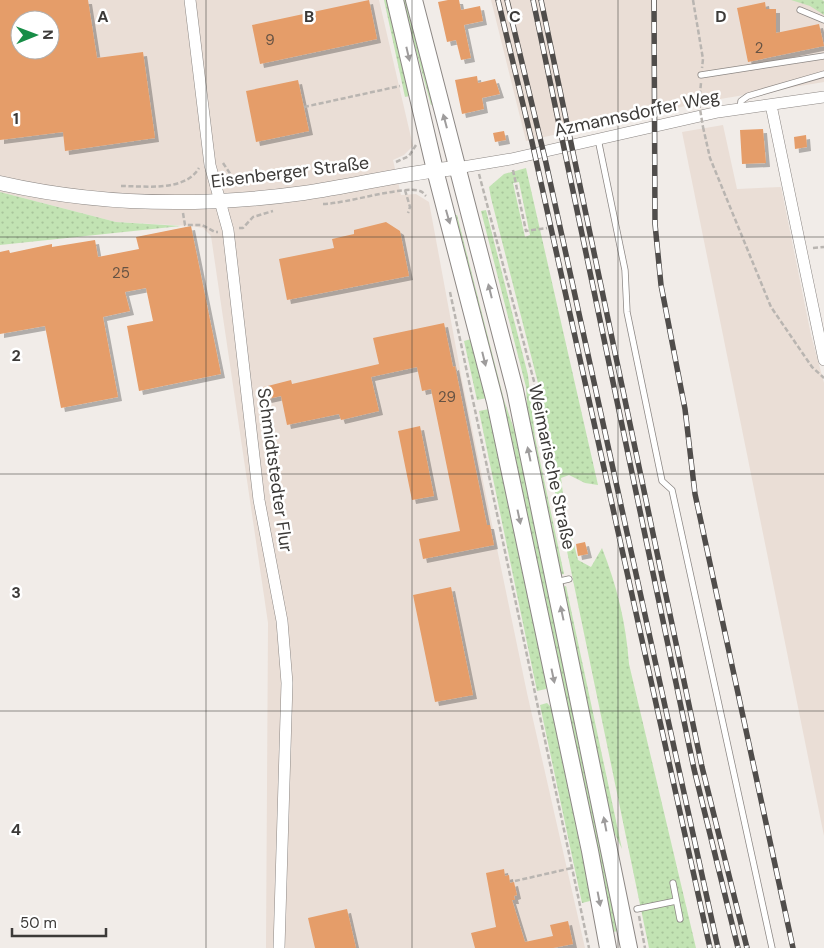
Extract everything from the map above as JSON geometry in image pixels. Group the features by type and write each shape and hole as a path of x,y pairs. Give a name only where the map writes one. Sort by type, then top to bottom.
{"main road":[{"path":"395,0 429,171 495,402 588,843 608,948"},
{"name":"Weimarische Straße","path":"414,0 515,390 562,581 629,948"}],"street":[{"name":"Schmidtstedter Flur","path":"190,0 210,165 228,230 259,500 282,621 287,683 279,948"},
{"name":"Azmannsdorfer Weg","path":"457,168 511,159 740,109 824,97"},
{"path":"771,105 824,360"},
{"name":"Eisenberger Straße","path":"0,183 51,194 128,202 220,201 304,193 429,171 457,168"}],"lane":[{"path":"800,10 824,20"},
{"path":"701,75 824,56"},
{"path":"740,109 741,100 748,96 824,74"},
{"path":"598,139 625,270 627,312 662,481 672,490 772,948"},
{"path":"673,883 680,919"},
{"path":"637,909 676,901"}],"path":[{"path":"693,0 703,58 699,103 710,158 771,308 812,367 824,378"},
{"path":"304,107 400,86"},
{"path":"389,164 409,156 416,144"},
{"path":"511,159 526,231 547,228"},
{"path":"116,186 178,184 189,180 199,166 223,163 235,181 254,185"},
{"path":"476,165 487,203"},
{"path":"322,204 338,204 405,190 420,191 430,198 429,171"},
{"path":"405,190 410,207 408,213"},
{"path":"184,224 202,225 215,232 243,228 253,217 279,210"},
{"path":"449,284 589,948"},
{"path":"515,881 572,868"},
{"path":"641,930 645,948"}],"shaded area":[{"path":"0,0 379,0 413,146 404,155 393,160 401,195 416,194 429,202 461,375 527,693 585,948 266,948 268,623 211,236 203,228 191,226 116,222 0,192"},
{"path":"491,0 822,0 824,1 824,82 708,101 526,141"},
{"path":"723,125 737,189 781,187 811,335 824,383 824,836 682,132"}],"green space":[{"path":"384,0 389,0 409,96 405,97"},
{"path":"402,0 406,0 434,104 431,105"},
{"path":"791,0 822,0 824,1 824,15 810,6"},
{"path":"526,168 598,485 585,483 569,475 561,478 565,510 578,560 591,567 602,548 612,576 623,619 629,664 696,948 649,948 542,430 540,391 491,198 489,187 504,174","holes":["519,182 530,235 525,237 513,183"]},
{"path":"0,192 116,222 181,226 0,245"},
{"path":"486,210 528,375 535,437 564,574 559,575 528,421 526,387 481,211"},
{"path":"454,215 457,215 504,400 516,435 619,931 612,932"},
{"path":"471,339 487,398 477,400 464,341"},
{"path":"489,409 547,687 537,691 479,411"},
{"path":"566,586 622,849 612,828 562,587"},
{"path":"547,703 551,707 591,897 590,901 582,903 540,705"}],"building":[{"path":"0,0 88,0 97,58 143,52 155,138 65,151 63,132 0,140"},
{"path":"369,0 377,39 260,64 252,25"},
{"path":"459,0 461,10 480,6 483,21 464,25 471,58 461,60 456,40 447,42 438,2"},
{"path":"765,2 766,9 776,9 776,33 819,24 824,46 748,62 737,8"},
{"path":"477,76 478,83 495,79 500,94 482,98 484,109 462,114 455,80"},
{"path":"298,80 309,131 256,142 246,91"},
{"path":"763,129 766,163 742,164 740,130"},
{"path":"504,131 506,140 495,142 493,133"},
{"path":"806,135 807,147 795,149 794,137"},
{"path":"386,222 400,231 409,276 287,300 279,259 334,248 332,239 354,234 354,230"},
{"path":"191,226 221,374 139,391 127,326 153,321 146,288 125,292 130,311 103,317 118,397 61,408 45,326 0,334 0,252 9,250 10,253 52,244 52,247 95,240 98,257 139,249 136,237"},
{"path":"444,323 453,367 455,366 487,525 490,525 494,545 423,559 419,539 460,531 431,389 422,391 417,367 371,377 379,411 341,420 339,414 287,425 281,396 263,400 260,388 291,380 292,384 379,364 373,338"},
{"path":"420,426 434,496 412,500 398,431"},
{"path":"585,542 588,554 578,556 576,544"},
{"path":"451,587 473,695 435,702 413,595"},
{"path":"504,869 505,876 509,875 510,883 514,882 517,895 514,896 515,900 512,900 525,942 553,936 550,925 568,921 573,944 553,948 475,948 471,933 496,927 486,873"},
{"path":"347,909 356,948 315,948 308,918"}],"railway":[{"path":"498,0 532,142 710,948"},
{"path":"507,0 546,163 718,948"},
{"path":"533,0 694,769 738,948"},
{"path":"541,0 702,767 747,948"},
{"path":"654,0 655,224 661,285 685,409 695,494 793,948"}]}
